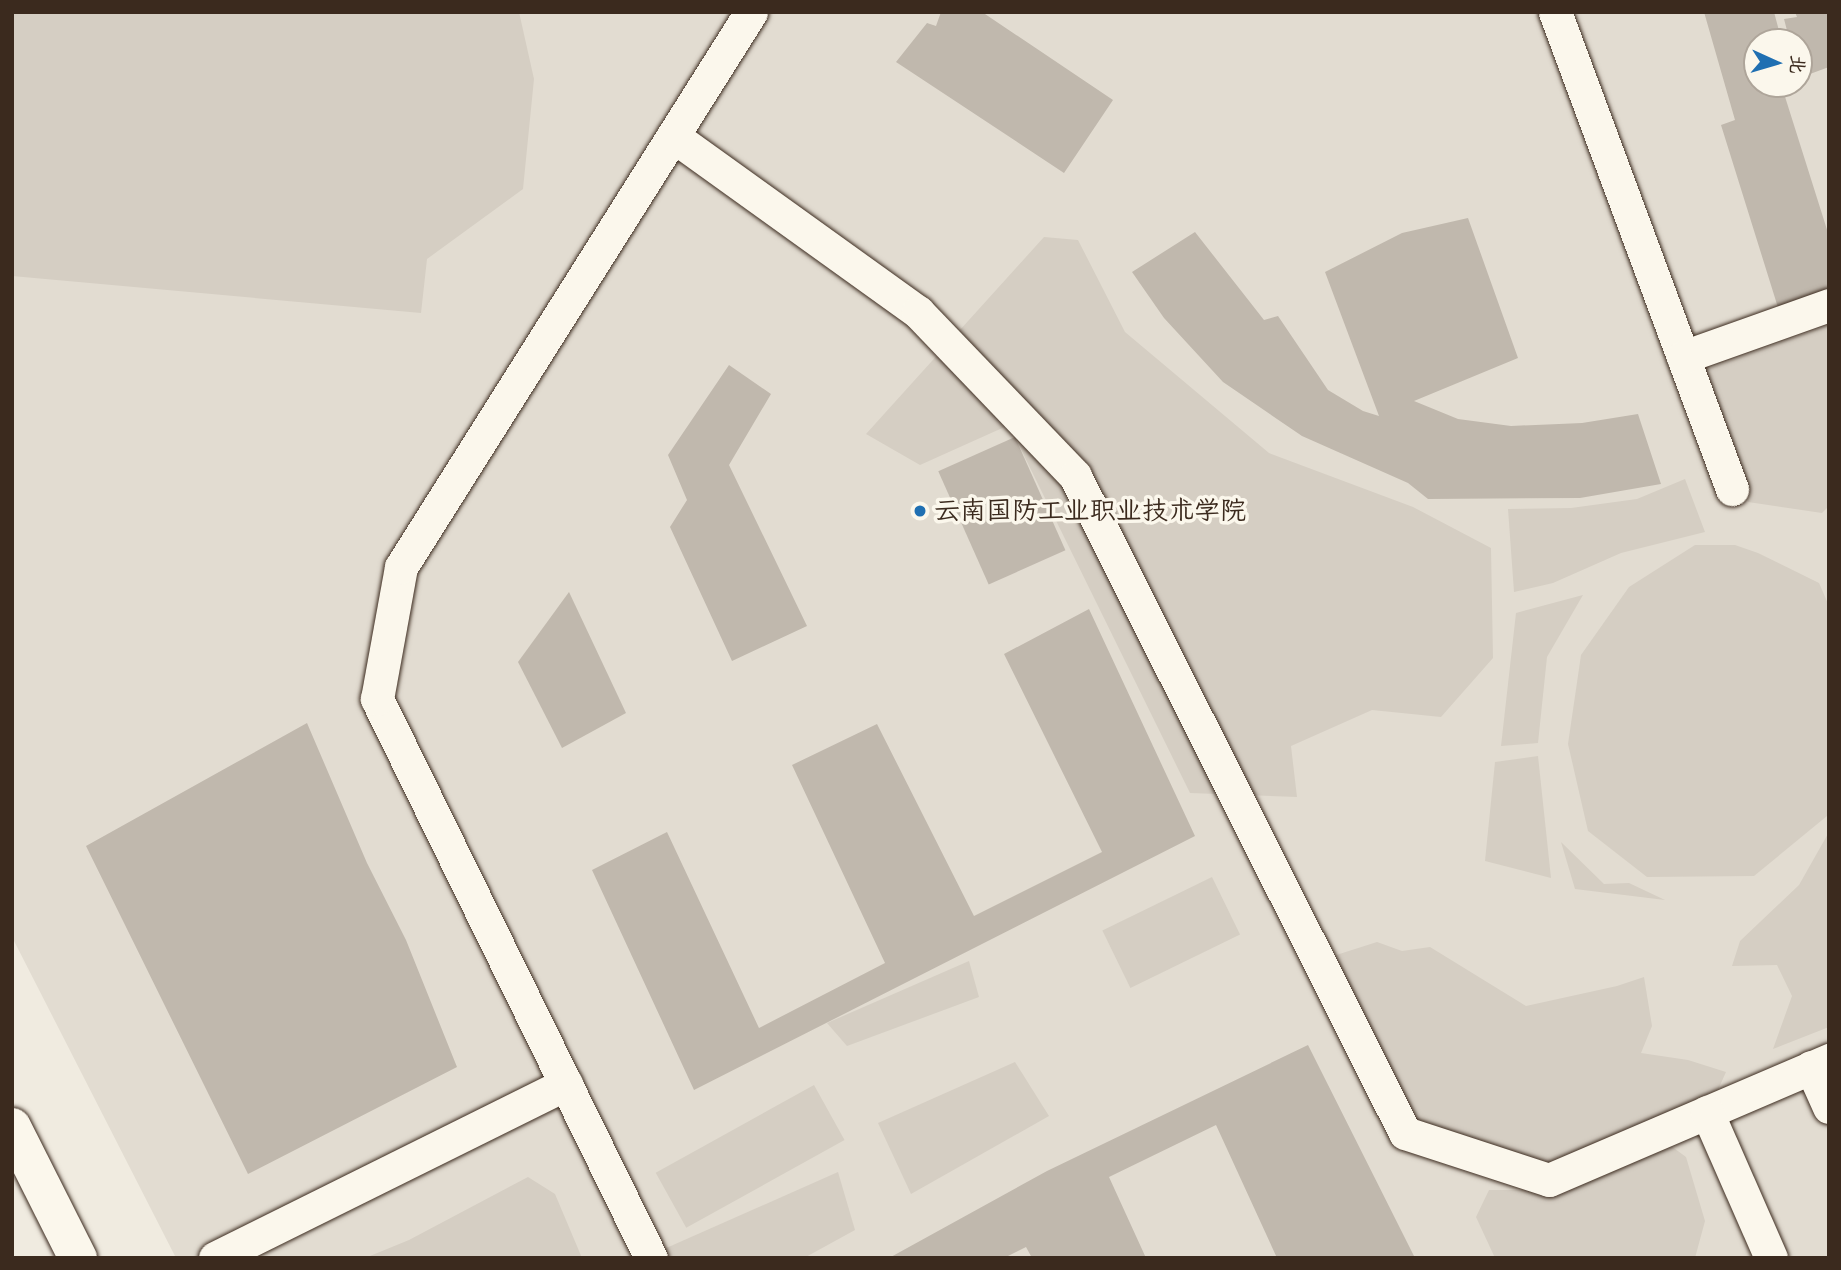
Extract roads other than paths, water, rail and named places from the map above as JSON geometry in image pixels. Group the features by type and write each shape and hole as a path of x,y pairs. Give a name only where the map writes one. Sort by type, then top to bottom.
{"street":[{"path":"651,1258 377,699 401,568 751,12"},
{"path":"1555,12 1732,489"},
{"path":"673,136 918,312 1074,476 1405,1133 1549,1180 1820,1064 1829,1107"},
{"path":"1683,357 1829,305"},
{"path":"215,1258 566,1084"},
{"path":"1707,1112 1771,1258"},
{"path":"12,1127 78,1258"}],"place":[{"name":"云南国防工业职业技术学院","path":"920,511"}]}
